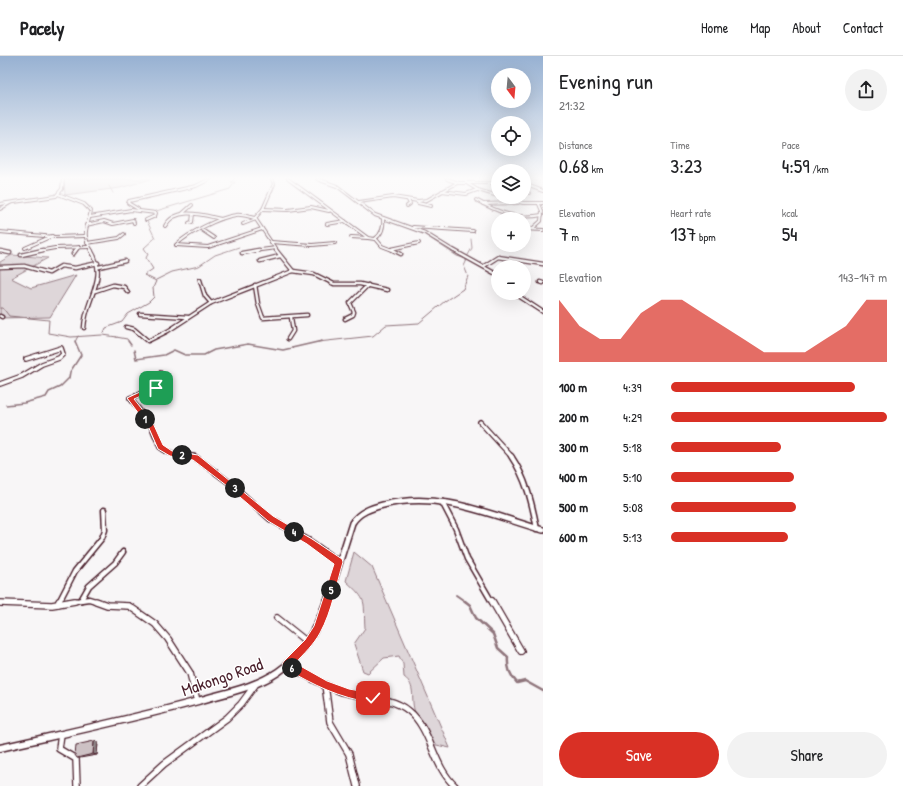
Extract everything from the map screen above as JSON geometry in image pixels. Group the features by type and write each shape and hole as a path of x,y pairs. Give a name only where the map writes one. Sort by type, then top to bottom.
{"street":[{"path":"84,328 84,316 95,291 98,265 85,236 86,225 91,213"},
{"path":"90,217 114,213"},
{"path":"146,220 155,216 156,213"},
{"path":"243,224 256,219 260,213"},
{"path":"333,213 368,238"},
{"path":"372,213 425,233 437,242 491,270"},
{"path":"503,213 527,218 542,215 540,222 532,229"},
{"path":"165,226 169,217 174,214 194,214 221,219"},
{"path":"189,223 193,221 194,214"},
{"path":"262,229 205,248 176,245 221,219 238,214 256,219 280,256 293,271"},
{"path":"376,239 384,225 383,218"},
{"path":"86,225 104,221 114,224 133,220 134,223"},
{"path":"327,224 345,221"},
{"path":"408,226 473,231"},
{"path":"532,229 543,230"},
{"path":"202,230 212,235 214,238"},
{"path":"0,232 52,236 85,236"},
{"path":"87,243 119,238 124,234"},
{"path":"25,248 52,236"},
{"path":"351,237 376,239 382,246 401,254"},
{"path":"271,242 312,245 335,242"},
{"path":"391,249 419,243"},
{"path":"73,254 80,247"},
{"path":"21,255 55,248 89,247"},
{"path":"242,253 276,248"},
{"path":"0,251 10,252"},
{"path":"260,261 280,256"},
{"path":"484,266 498,257 543,264"},
{"path":"0,267 27,266 48,273 60,266 75,268 125,261"},
{"path":"0,271 5,267"},
{"path":"126,327 134,329 148,341 168,332 211,303 293,271 314,274 334,284 368,286 387,290"},
{"path":"200,280 205,296 211,303"},
{"path":"95,291 117,285 124,286 128,292"},
{"path":"255,285 258,304 263,318 307,315"},
{"path":"345,318 353,315 354,312 350,304 351,302 368,286"},
{"path":"525,300 543,312"},
{"path":"140,314 189,317"},
{"path":"288,339 293,331 291,317"},
{"path":"0,384 22,376 42,364 59,358 63,354 62,349 54,349 26,359"},
{"path":"160,373 162,383 159,386 130,398 151,425 160,447 170,453 195,457 230,483 270,519 310,541 339,562"},
{"path":"480,422 504,447 516,465 530,497 537,528"},
{"name":"Makongo Road","path":"0,748 143,716 257,682 277,672 308,643 317,629 325,610 349,530 358,516 367,511 391,503 417,500 442,501 543,530"},
{"path":"442,501 456,529 467,559 521,651"},
{"path":"58,604 75,571 102,538 105,530 104,510"},
{"path":"81,600 89,586 107,570 123,552"},
{"path":"0,603 58,604 89,599 107,605 129,606 161,630 190,673 197,701"},
{"path":"277,618 308,643"},
{"path":"287,664 325,685 349,694 384,700 406,710 416,720 445,775 455,786"},
{"path":"140,786 164,764 227,718 241,704 257,682"},
{"path":"325,685 329,717 333,729 349,754 356,786"},
{"path":"61,734 59,749 76,759 78,786"}],"shaded area":[{"path":"12,255 48,258 11,278 31,288 76,275 50,317 0,318 0,262"},
{"path":"354,552 372,567 450,748 432,744 415,712 412,689 404,677 403,664 399,656 384,658 368,673 363,671 354,644 365,628 364,606 362,598 346,581"}],"building":[{"path":"94,741 93,754 77,758 75,755 76,745"}],"waterway":[{"path":"117,337 103,335 106,328 122,322 128,314 149,302 154,297 153,288 156,281 144,275 153,269 146,258 148,254 144,248 155,238 147,221 155,218 156,213"},
{"path":"422,233 457,256 466,259 466,261"},
{"path":"467,257 472,248 471,239"},
{"path":"156,280 172,272 199,266 215,255 239,247"},
{"path":"318,342 373,336 386,325 419,323 445,301 463,289 468,276 464,266 467,260"},
{"path":"0,308 3,308 9,316 49,320 48,333 71,337 78,337"},
{"path":"78,337 102,335"},
{"path":"75,342 78,337"},
{"path":"116,337 127,339 129,342"},
{"path":"128,341 131,345"},
{"path":"134,350 136,359 164,355 174,350 185,355 204,355 214,350 248,344 283,350 322,341"},
{"path":"6,405 24,403 46,397 49,392 60,387 69,378 70,372 81,355 75,342"},
{"path":"456,595 466,602"},
{"path":"465,601 470,605 476,618 493,634 498,648 508,657 508,665 512,677 517,683 525,681 543,691"}],"route":[{"path":"156,388 136,394 130,398 138,411 153,428 160,447 170,453 189,455 200,460 230,483 270,519 310,541 339,562 325,610 317,629 308,643 287,664 305,676 325,685 349,694 373,698"}]}
